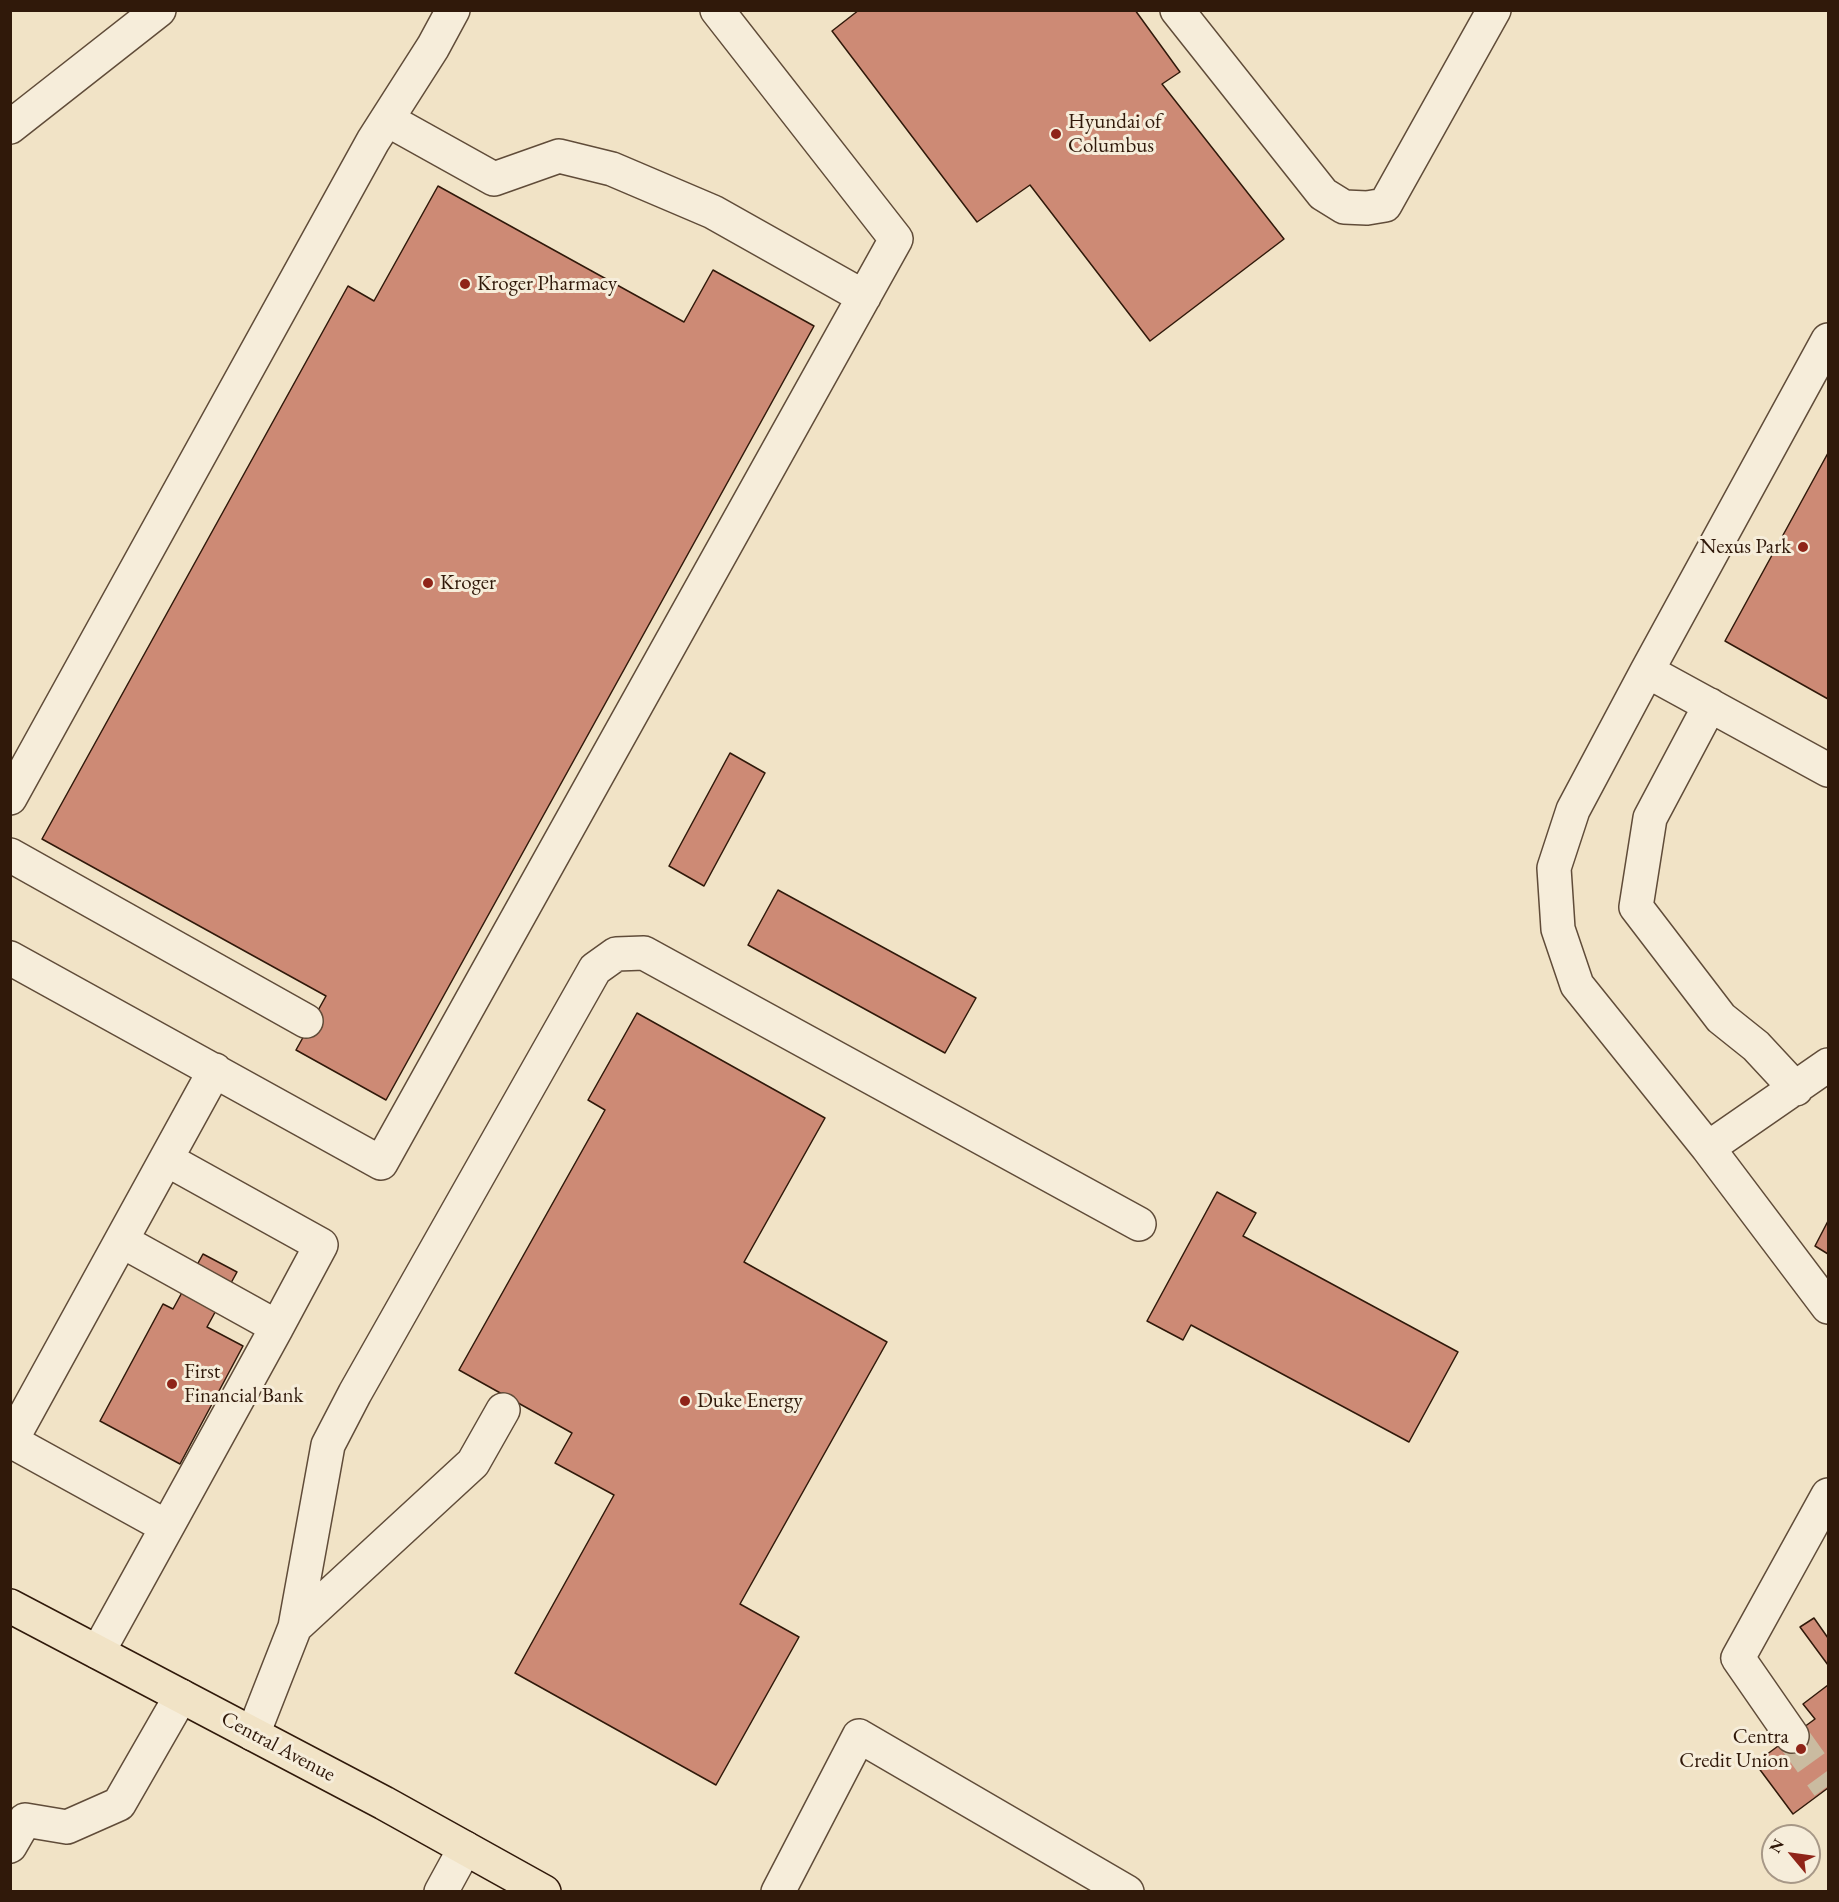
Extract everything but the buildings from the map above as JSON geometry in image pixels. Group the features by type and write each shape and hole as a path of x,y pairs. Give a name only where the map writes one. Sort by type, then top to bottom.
{"main road":[{"name":"Central Avenue","path":"10,1606 253,1734 544,1892"}],"lane":[{"path":"10,127 159,10"},
{"path":"10,798 351,179 453,10"},
{"path":"10,958 381,1163 896,239 717,10"},
{"path":"1177,10 1323,194 1344,207 1366,208 1385,205 1494,10"},
{"path":"388,120 494,179 559,156 612,169 713,212 864,297"},
{"path":"1828,340 1573,810 1554,868 1558,928 1577,986 1708,1148 1828,1307"},
{"path":"1647,671 1828,770"},
{"path":"1710,705 1650,818 1636,907 1721,1018 1756,1046 1796,1089"},
{"path":"10,855 306,1021"},
{"path":"253,1734 295,1627 328,1445 590,977 595,969 616,954 644,953 1139,1224"},
{"path":"1708,1148 1828,1065"},
{"path":"167,1527 11,1441 215,1070"},
{"path":"98,1652 321,1245 166,1159"},
{"path":"122,1241 277,1327"},
{"path":"295,1627 473,1463 503,1410"},
{"path":"1792,1736 1738,1658 1828,1495"},
{"path":"15,1826 67,1827 119,1804 181,1696"},
{"path":"778,1892 859,1736 1127,1892"},
{"path":"441,1892 465,1848"}],"tunnel":[{"path":"1792,1736 1828,1786"}],"place":[{"name":"Hyundai of Columbus","path":"1056,134"},
{"name":"Kroger Pharmacy","path":"465,284"},
{"name":"Nexus Park","path":"1803,547"},
{"name":"Kroger","path":"428,583"},
{"name":"First Financial Bank","path":"172,1384"},
{"name":"Duke Energy","path":"685,1401"},
{"name":"Centra Credit Union","path":"1801,1749"}]}
